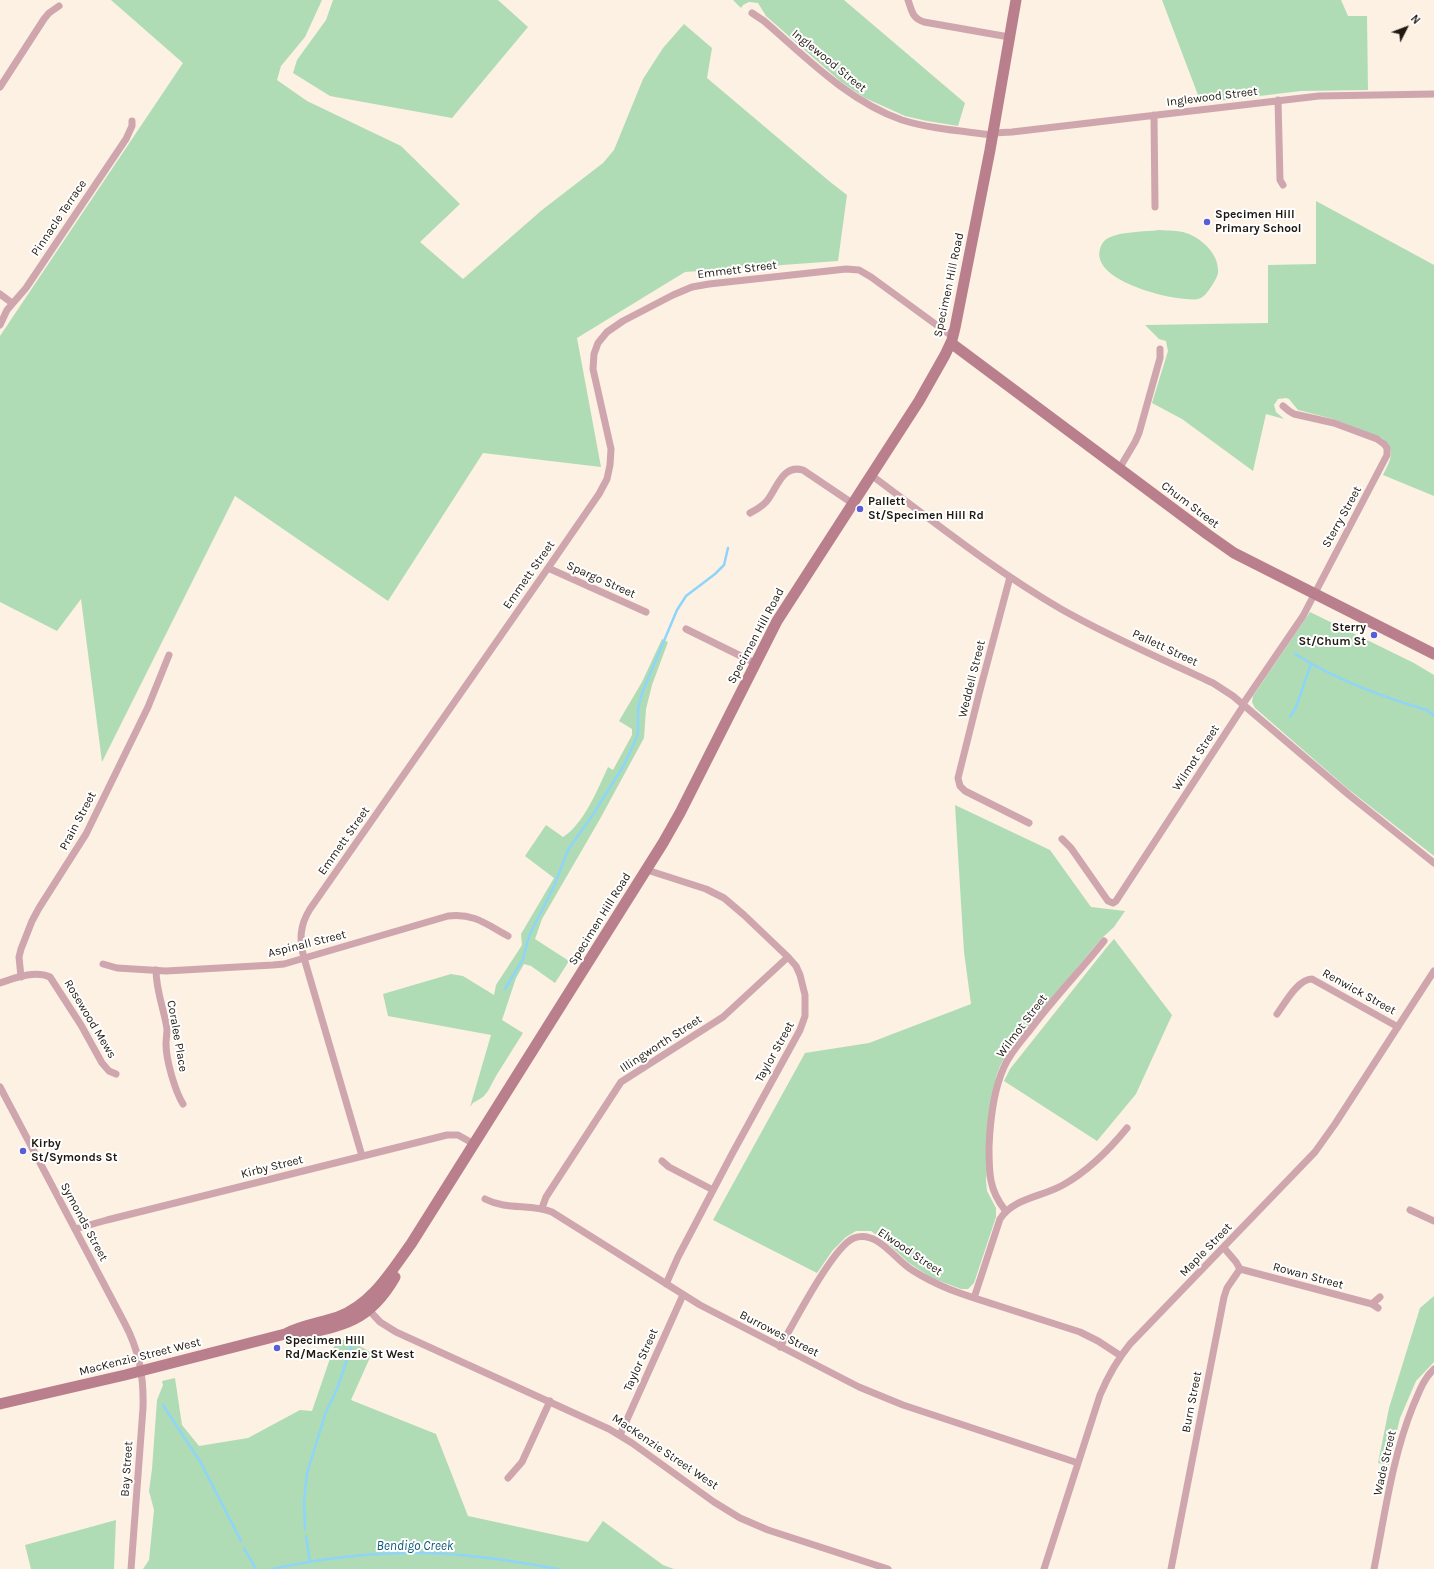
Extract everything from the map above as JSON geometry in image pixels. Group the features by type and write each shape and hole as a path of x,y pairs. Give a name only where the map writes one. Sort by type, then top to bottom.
{"main road":[{"name":"Specimen Hill Road","path":"366,1307 377,1289 411,1244 647,870 680,813 763,646 789,600 919,401 952,340 992,134 1016,0"},
{"name":"Chum Street","path":"952,340 1119,469 1234,553 1434,654"},
{"name":"MacKenzie Street West","path":"0,1404 285,1334 297,1328 338,1317 366,1307"}],"street":[{"path":"908,0 917,20 1009,37"},
{"path":"0,87 44,19 49,13 59,6"},
{"name":"Inglewood Street","path":"752,13 764,21 847,92 873,108 915,123 992,134 1318,96 1434,94"},
{"path":"1278,100 1280,180 1283,185"},
{"path":"1154,115 1155,207"},
{"name":"Pinnacle Terrace","path":"0,325 2,314 26,288 126,139 132,126 132,121"},
{"name":"Emmett Street","path":"362,1156 304,958 300,939 302,922 599,494 607,479 611,449 593,369 594,354 598,343 607,332 623,321 673,295 692,287 846,269 859,270 871,277 952,340"},
{"path":"0,294 12,303"},
{"path":"1119,469 1139,434 1160,358 1160,349"},
{"name":"Sterry Street","path":"1283,406 1289,412 1294,414 1334,423 1377,439 1384,444 1388,451 1386,460 1332,559 1315,594"},
{"path":"750,513 761,507 766,502 783,476 792,469 803,470 852,503"},
{"name":"Pallett Street","path":"871,475 1010,577 1079,619 1213,683 1244,704 1349,795 1434,863"},
{"name":"Spargo Street","path":"548,568 646,612"},
{"name":"Weddell Street","path":"1010,577 958,778 960,786 965,791 1029,822"},
{"name":"Wilmot Street","path":"1062,839 1071,848 1108,901 1113,903 1118,900 1244,704 1303,616 1315,594"},
{"path":"686,629 755,663"},
{"name":"Prain Street","path":"21,977 19,957 32,921 86,834 148,706 169,655"},
{"name":"Taylor Street","path":"647,870 706,889 724,898 744,915 796,966 803,985 806,1006 803,1023 678,1256 666,1284"},
{"name":"Aspinall Street","path":"103,964 117,968 156,970 261,967 284,964 448,916 470,916 508,936"},
{"name":"Wilmot Street","path":"1005,1210 994,1194 989,1159 992,1121 997,1092 1004,1068 1008,1058 1039,1018 1104,941"},
{"name":"Illingworth Street","path":"542,1208 546,1197 621,1082 723,1017 788,957"},
{"name":"Coralee Place","path":"156,970 157,986 167,1029 166,1050 176,1090 183,1104"},
{"name":"Maple Street","path":"1044,1569 1103,1389 1121,1356 1130,1344 1224,1248 1305,1163 1321,1144 1434,971"},
{"name":"Rosewood Mews","path":"21,977 39,974 50,977 81,1024 102,1063 109,1071 116,1074"},
{"path":"0,983 21,977"},
{"name":"Renwick Street","path":"1277,1014 1300,984 1307,979 1312,979 1398,1027"},
{"name":"Symonds Street","path":"0,1087 130,1334 138,1353 142,1370"},
{"path":"974,1298 1000,1219 1005,1210 1015,1204 1057,1188 1071,1180 1106,1152 1127,1128"},
{"name":"Kirby Street","path":"75,1229 454,1134 464,1137 474,1144"},
{"path":"662,1161 669,1167 713,1190"},
{"name":"Burrowes Street","path":"485,1200 497,1205 542,1208 552,1212 700,1305 859,1387 903,1405 1078,1463"},
{"path":"1410,1210 1434,1221"},
{"name":"Elwood Street","path":"780,1347 833,1258 847,1242 863,1236 880,1242 910,1269 943,1287 1080,1332 1098,1341 1121,1356"},
{"path":"1224,1248 1240,1269"},
{"name":"Rowan Street","path":"1240,1269 1375,1306 1380,1298"},
{"name":"Burn Street","path":"1171,1569 1224,1298 1227,1288 1240,1269"},
{"name":"Taylor Street","path":"620,1435 683,1295"},
{"name":"MacKenzie Street West","path":"366,1307 380,1322 396,1332 550,1401 620,1435 704,1495 740,1518 768,1530 888,1569"},
{"name":"Wade Street","path":"1374,1569 1391,1480 1406,1425 1425,1380 1434,1369"},
{"name":"Bay Street","path":"131,1569 143,1408 144,1386 142,1370"},
{"path":"508,1478 525,1457 550,1401"}],"green space":[{"path":"111,0 322,0 305,37 281,66 277,80 307,101 401,146 460,204 420,242 463,279 542,210 603,163 614,150 643,79 663,48 684,24 712,48 707,78 847,195 838,261 685,272 577,338 601,467 483,453 388,601 235,496 102,762 81,599 57,631 0,602 0,336 183,63"},
{"path":"333,0 498,0 528,27 452,118 330,96 293,73 297,60 326,20"},
{"path":"733,0 844,0 965,103 958,126 905,116 865,98 841,82 766,16 758,3 749,2 741,8"},
{"path":"1162,0 1341,0 1348,16 1367,16 1368,90 1301,91 1201,103"},
{"path":"1316,201 1434,265 1434,496 1383,475 1390,460 1391,451 1387,442 1382,438 1333,419 1298,410 1289,399 1286,398 1278,399 1274,405 1276,412 1284,419 1266,414 1253,471 1182,419 1152,403 1168,351 1166,341 1159,339 1145,325 1268,323 1268,265 1316,264"},
{"path":"1159,230 1180,231 1192,235 1203,242 1212,252 1217,264 1218,274 1211,287 1202,297 1195,299 1176,298 1147,291 1118,278 1107,270 1100,260 1100,247 1108,238 1127,233"},
{"path":"1310,612 1414,663 1434,675 1434,856 1348,789 1255,708 1252,702 1253,696"},
{"path":"662,639 668,642 652,685 646,709 644,738 600,819 542,919 535,939 569,961 555,983 531,966 524,964 516,978 502,1020 523,1033 488,1091 470,1107 491,1035 388,1016 383,994 451,974 463,976 494,995 496,985 522,945 521,934 554,878 525,856 546,825 563,837 570,831 577,824 589,806 608,767 613,770 632,735 632,729 619,721 642,682"},
{"path":"955,805 1050,850 1091,907 1125,911 1114,927 1101,939 1010,1048 1000,1066 996,1077 986,1181 987,1191 996,1208 996,1217 974,1283 968,1289 961,1289 932,1278 909,1263 885,1241 871,1231 856,1231 846,1237 833,1250 817,1273 713,1220 805,1053 869,1043 971,1004 964,952"},
{"path":"1114,939 1172,1015 1136,1094 1097,1141 1004,1081 1010,1069"},
{"path":"1434,1296 1434,1362 1416,1381 1400,1418 1389,1465 1378,1463 1389,1408 1420,1308"},
{"path":"347,1339 372,1353 351,1400 436,1434 468,1516 588,1542 603,1521 663,1565 674,1569 143,1569 149,1560 154,1510 149,1491 157,1400 163,1385 162,1381 175,1378 182,1425 199,1446 248,1438 300,1410 312,1411 335,1344 332,1341"},
{"path":"116,1520 114,1569 31,1569 25,1545"}],"waterway":[{"path":"505,989 523,959 529,936 554,886 568,850 592,816 624,765 638,734 638,709 642,693 677,610 686,596 715,574 724,565 728,548"},
{"path":"1295,654 1342,679 1376,693 1427,710 1434,716"},
{"path":"1290,717 1296,707 1311,664"},
{"path":"305,1529 304,1501 307,1473 326,1412 337,1389 352,1345"},
{"path":"163,1405 201,1463 241,1541"},
{"path":"306,1536 310,1562"},
{"path":"244,1548 256,1569"},
{"name":"Bendigo Creek","path":"272,1569 348,1556 407,1553 476,1556 558,1569"}],"place":[{"name":"Specimen Hill Primary School","path":"1207,222"},
{"name":"Pallett St/Specimen Hill Rd","path":"860,509"},
{"name":"Sterry St/Chum St","path":"1374,635"},
{"name":"Kirby St/Symonds St","path":"23,1151"},
{"name":"Specimen Hill Rd/MacKenzie St West","path":"277,1348"}]}
